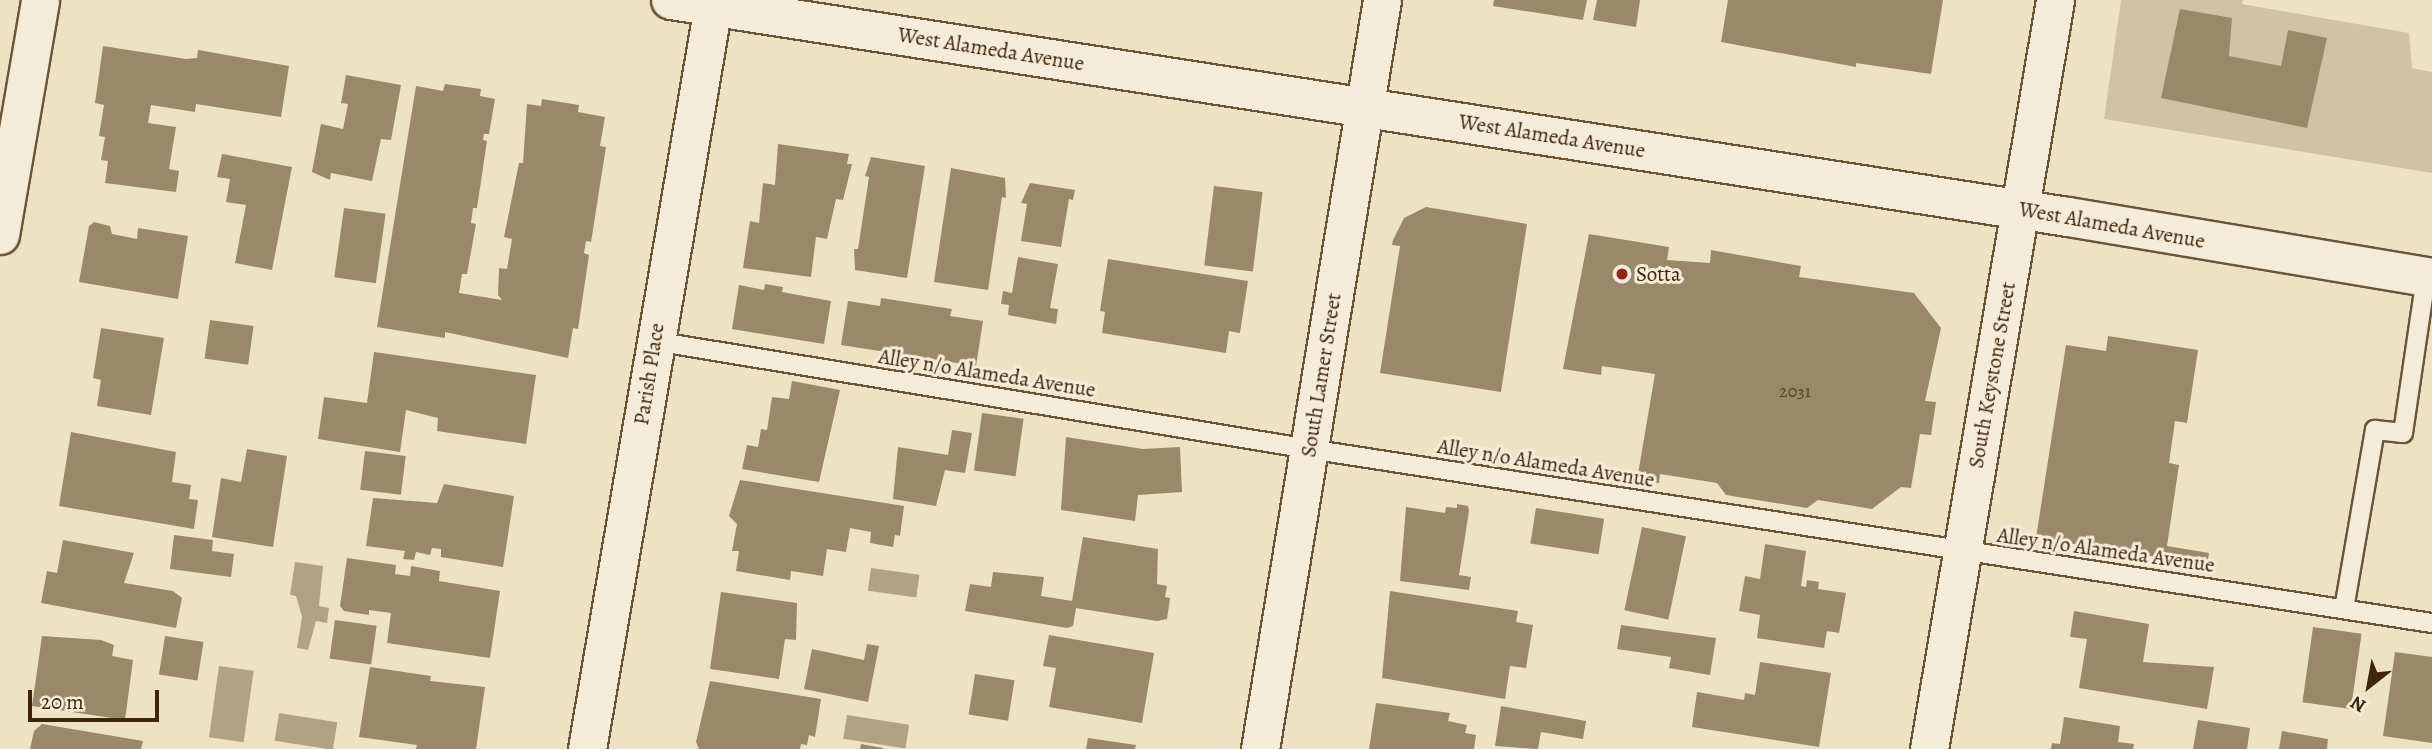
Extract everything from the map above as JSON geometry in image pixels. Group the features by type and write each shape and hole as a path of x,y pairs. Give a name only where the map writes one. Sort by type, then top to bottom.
{"main road":[{"name":"West Alameda Avenue","path":"671,0 713,3 1365,108 2021,209 2429,277"}],"street":[{"path":"0,235 40,0"},
{"name":"South Lamer Street","path":"1260,749 1382,0"},
{"name":"South Keystone Street","path":"1929,749 2055,0"},
{"name":"Parish Place","path":"587,749 713,3"}],"lane":[{"path":"2344,609 2375,429 2403,433 2429,277"},
{"name":"Alley n/o Alameda Avenue","path":"654,341 1308,449 2432,623"}],"shaded area":[{"path":"2121,0 2243,0 2242,4 2409,33 2412,68 2432,72 2432,173 2104,119"},
{"path":"295,562 323,566 319,606 329,608 327,623 316,621 308,650 297,648 302,617 296,596 290,595"},
{"path":"871,568 920,575 916,598 868,591"},
{"path":"219,666 254,671 244,742 209,737"},
{"path":"279,713 337,722 333,749 275,741"},
{"path":"847,715 909,725 905,749 843,739"}],"building":[{"path":"1494,0 1587,0 1583,20 1493,6"},
{"path":"1597,0 1640,0 1636,27 1593,20"},
{"path":"1728,0 1943,0 1931,74 1856,63 1856,67 1721,42"},
{"path":"2180,9 2232,18 2229,56 2281,66 2288,30 2327,38 2307,128 2161,98"},
{"path":"103,46 186,59 197,58 198,50 289,66 281,117 196,104 195,112 151,105 148,123 176,127 169,169 179,171 176,192 105,183 108,161 101,160 105,137 99,136 104,105 95,103"},
{"path":"346,75 401,85 391,140 381,139 372,181 331,173 330,180 312,172 321,124 343,129 348,104 341,103"},
{"path":"445,84 481,89 480,96 495,99 489,134 484,134 483,140 487,141 477,208 473,208 471,223 476,224 467,274 462,274 459,293 502,300 498,295 499,268 507,269 512,239 504,237 519,163 523,163 527,104 541,106 542,99 579,105 578,112 605,117 600,146 606,147 591,242 586,241 584,253 589,255 578,329 573,328 568,358 445,332 445,338 377,327 416,86 443,91"},
{"path":"778,144 849,154 847,164 852,164 843,200 836,199 827,239 816,237 811,277 743,268 750,221 759,223 763,183 775,185"},
{"path":"222,154 292,167 272,270 235,263 246,205 226,202 230,179 217,177"},
{"path":"871,157 925,166 907,278 855,270 854,249 858,249 869,177 865,176"},
{"path":"951,168 1005,178 1006,198 1002,197 988,290 934,282"},
{"path":"1030,183 1075,190 1073,200 1069,199 1061,247 1021,241 1027,204 1021,203"},
{"path":"1214,186 1263,192 1253,271 1204,265"},
{"path":"1426,207 1527,224 1501,392 1380,373 1400,246 1392,245 1393,240 1404,218"},
{"path":"344,208 386,214 376,283 334,277"},
{"path":"94,222 110,226 112,234 137,239 138,228 188,236 178,299 79,282 89,226"},
{"path":"1589,234 1669,247 1667,260 1710,263 1711,250 1801,266 1799,277 1914,293 1941,328 1925,401 1936,402 1931,435 1920,434 1911,488 1901,487 1872,509 1818,500 1807,508 1726,495 1717,483 1660,474 1659,483 1637,480 1655,374 1602,366 1601,375 1563,369"},
{"path":"1018,257 1058,264 1050,308 1058,309 1056,324 1008,315 1009,305 1001,304 1003,291 1012,293"},
{"path":"1108,259 1248,281 1240,333 1229,331 1226,353 1102,333 1105,312 1100,311"},
{"path":"765,284 783,287 782,292 831,301 824,344 732,329 739,285 764,290"},
{"path":"881,298 952,309 950,316 983,321 976,366 841,345 848,301 880,306"},
{"path":"210,320 254,326 248,365 205,359"},
{"path":"101,328 164,338 151,415 97,406 101,380 93,378"},
{"path":"2108,336 2198,350 2187,423 2175,421 2169,463 2179,465 2167,546 2209,553 2207,565 2036,538 2066,345 2106,351"},
{"path":"374,352 536,375 526,444 437,431 438,418 406,410 400,452 318,439 324,397 367,403"},
{"path":"792,381 840,390 819,482 742,469 747,445 758,447 761,429 767,430 772,397 789,399"},
{"path":"982,413 1024,419 1016,476 974,470"},
{"path":"952,430 972,433 965,473 945,470 936,506 893,499 898,447 948,455"},
{"path":"71,432 176,452 172,482 191,485 189,499 198,500 194,529 59,506"},
{"path":"1066,437 1143,449 1180,447 1182,492 1138,495 1135,521 1061,510"},
{"path":"247,449 287,456 273,547 212,537 221,478 241,482"},
{"path":"365,451 406,456 401,495 360,490"},
{"path":"740,480 904,506 900,536 895,535 893,547 870,543 871,532 850,528 846,552 827,549 823,576 791,571 790,580 736,571 739,551 732,551 737,524 729,516"},
{"path":"444,484 514,496 503,567 441,557 441,549 432,548 430,555 416,552 414,560 403,559 405,551 366,546 373,498 437,503"},
{"path":"1457,504 1468,506 1469,511 1459,575 1471,577 1469,590 1400,581 1406,507 1445,513 1446,507 1457,508"},
{"path":"1536,508 1604,519 1599,554 1530,544"},
{"path":"1642,527 1686,536 1668,619 1624,610"},
{"path":"174,535 213,540 212,551 234,554 231,577 170,569"},
{"path":"1083,537 1158,549 1157,584 1167,586 1165,597 1170,598 1167,619 1157,621 1076,608 1073,626 1067,628 965,611 970,584 991,587 993,572 1044,577 1041,596 1072,601"},
{"path":"63,540 134,553 124,583 173,591 182,598 176,628 41,603 47,571 57,573"},
{"path":"1765,544 1806,551 1801,586 1806,587 1807,580 1819,582 1818,589 1846,593 1839,633 1827,631 1824,648 1757,638 1760,615 1739,611 1745,576 1760,579"},
{"path":"347,558 396,565 395,574 410,576 411,566 440,571 439,581 500,591 490,658 387,643 391,613 369,610 369,615 344,611 340,606"},
{"path":"1390,591 1518,611 1516,622 1533,625 1526,668 1510,666 1505,699 1382,678"},
{"path":"721,592 797,603 796,640 785,639 779,679 710,669"},
{"path":"2074,611 2149,624 2143,662 2214,667 2207,709 2079,688 2087,639 2070,637"},
{"path":"335,620 377,626 371,664 330,659"},
{"path":"1621,625 1716,638 1710,675 1669,668 1671,657 1617,649"},
{"path":"2313,627 2362,634 2351,709 2302,702"},
{"path":"1049,635 1154,653 1142,723 1049,707 1056,668 1043,666"},
{"path":"42,636 101,640 114,645 112,656 133,660 125,720 32,706"},
{"path":"165,636 204,642 197,681 159,675"},
{"path":"867,644 879,646 868,702 804,689 812,649 864,660"},
{"path":"2395,652 2432,657 2432,743 2383,736"},
{"path":"1760,662 1831,673 1819,747 1692,727 1697,692 1744,700 1745,693 1755,695"},
{"path":"370,667 431,676 430,681 485,687 476,749 416,749 417,745 359,737"},
{"path":"975,674 1015,680 1008,721 969,714"},
{"path":"710,681 821,699 815,737 809,735 807,745 801,744 800,749 699,749 696,742"},
{"path":"1376,703 1450,713 1448,721 1467,725 1465,733 1476,735 1474,749 1369,749"},
{"path":"1501,706 1586,721 1583,739 1541,732 1538,749 1495,746"},
{"path":"2064,717 2120,726 2118,742 2134,744 2133,749 2051,749 2052,743 2060,744"},
{"path":"2198,720 2250,728 2247,749 2193,749"},
{"path":"42,724 143,741 141,749 30,749 34,731"},
{"path":"2282,731 2328,739 2327,749 2279,749"},
{"path":"1088,738 1136,745 1135,749 1086,749"},
{"path":"861,744 883,748 883,749 860,749"}],"place":[{"name":"Sotta","path":"1622,274"}]}
